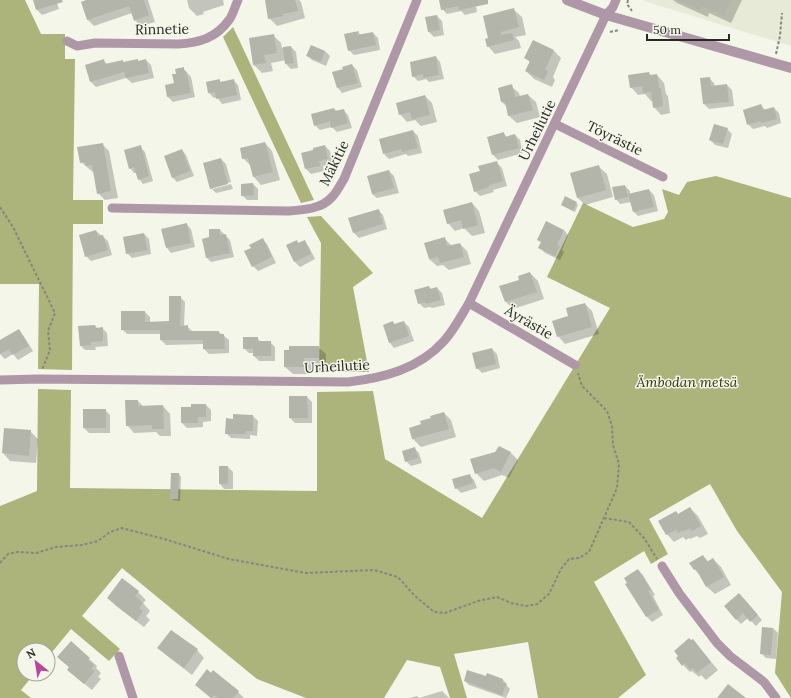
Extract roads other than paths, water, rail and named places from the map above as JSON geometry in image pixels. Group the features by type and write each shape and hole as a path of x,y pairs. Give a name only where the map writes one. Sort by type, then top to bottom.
{"street":[{"name":"Rinnetie","path":"67,41 78,46 96,43 184,44 204,41 220,30 230,19 238,0"},
{"name":"Mäkitie","path":"112,208 288,211 304,210 317,206 332,198 344,179 417,0"},
{"path":"567,0 606,15 791,68"},
{"name":"Urheilutie","path":"0,380 38,379 319,383 348,382 371,380 407,368 426,357 443,341 469,303 606,15 613,7 616,0"},
{"name":"Töyrästie","path":"555,124 663,177"},
{"name":"Äyrästie","path":"469,303 575,365"},
{"path":"662,566 679,593 717,642 730,656 764,682 776,698"},
{"path":"119,656 133,698"}],"park label":[{"name":"Ämbodan metsä","path":"687,382"}]}
